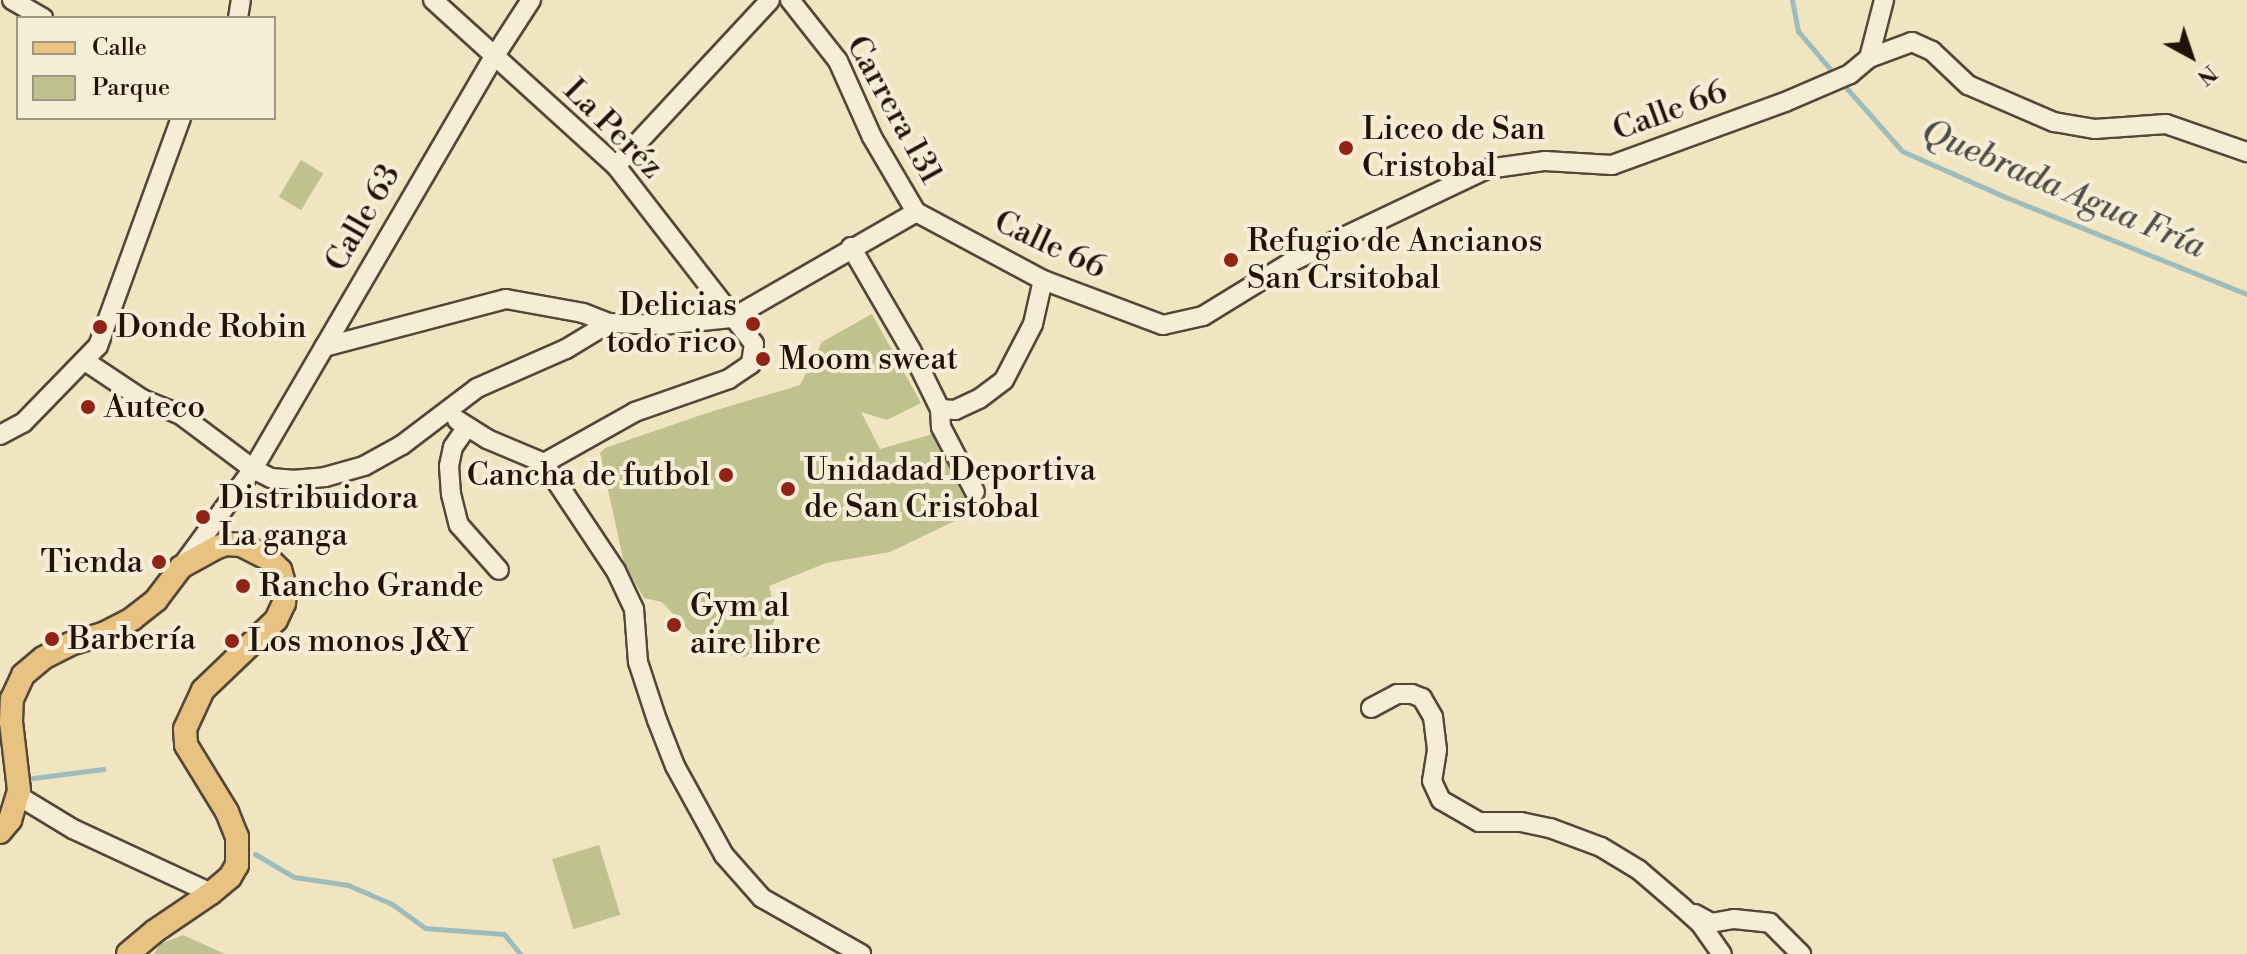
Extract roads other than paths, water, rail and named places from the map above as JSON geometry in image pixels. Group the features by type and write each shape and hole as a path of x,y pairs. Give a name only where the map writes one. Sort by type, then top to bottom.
{"main road":[{"path":"0,832 10,820 17,795 12,699 23,675 43,658 70,644 103,634 132,619 156,600 181,567 226,544 241,545 269,559 282,578 284,603 265,633 203,690 185,729 186,745 227,812 237,837 237,865 230,877 211,893 155,931 128,954"}],"street":[{"path":"12,0 40,16"},
{"name":"La Peréz","path":"433,0 616,166 754,344 751,364 729,379 635,412 544,463"},
{"name":"Calle 63","path":"181,567 201,535 253,469 494,57 531,0"},
{"path":"616,166 770,0"},
{"name":"Carrera 131","path":"790,0 838,61 872,137 916,212"},
{"path":"1869,58 1884,0"},
{"name":"Calle 66","path":"916,212 1043,280 1163,325 1203,316 1291,262 1487,169 1545,161 1612,165 1785,102 1850,74 1869,58 1912,42 1932,51 1968,85 2054,122 2105,129 2166,124 2247,152"},
{"path":"0,435 23,423 98,346 180,120"},
{"path":"324,347 506,299 583,313 609,323 662,325 732,318 916,212"},
{"path":"851,247 940,409 941,427 975,492"},
{"path":"940,409 955,410 979,399 1004,380 1033,324 1043,280"},
{"path":"85,361 142,399 181,415 253,469 271,478 292,480 325,477 364,466 402,445 477,388 566,349 609,323"},
{"path":"445,411 467,427 544,463 622,584 634,609 638,662 657,720 675,766 724,855 762,898 861,954"},
{"path":"467,427 453,447 449,466 451,494 459,525 499,570"},
{"path":"1371,708 1397,694 1412,694 1429,706 1437,750 1432,781 1441,800 1460,814 1479,822 1521,822 1550,828 1601,847 1639,870 1682,907 1700,923 1722,954"},
{"path":"17,795 73,829 211,893"},
{"path":"1682,907 1711,923 1734,919 1770,923 1801,954"}],"waterway":[{"name":"Quebrada Agua Fría","path":"1792,0 1798,31 1836,76"},
{"name":"Quebrada Agua Fría","path":"1843,84 1902,151 2003,196 2247,294"},
{"path":"33,778 103,769"},
{"path":"255,854 294,877 348,885 392,904 425,928 504,934 520,954"}],"place":[{"name":"Liceo de San Cristobal","path":"1346,148"},
{"name":"Refugio de Ancianos San Crsitobal","path":"1231,260"},
{"name":"Delicias todo rico","path":"753,324"},
{"name":"Donde Robin","path":"100,327"},
{"name":"Moom sweat","path":"763,359"},
{"name":"Auteco","path":"88,407"},
{"name":"Cancha de futbol","path":"726,475"},
{"name":"Unidadad Deportiva de San Cristobal","path":"788,489"},
{"name":"Distribuidora La ganga","path":"203,517"},
{"name":"Tienda","path":"159,562"},
{"name":"Rancho Grande","path":"243,586"},
{"name":"Gym al aire libre","path":"674,625"},
{"name":"Barbería","path":"52,639"},
{"name":"Los monos J&Y","path":"232,641"}]}
